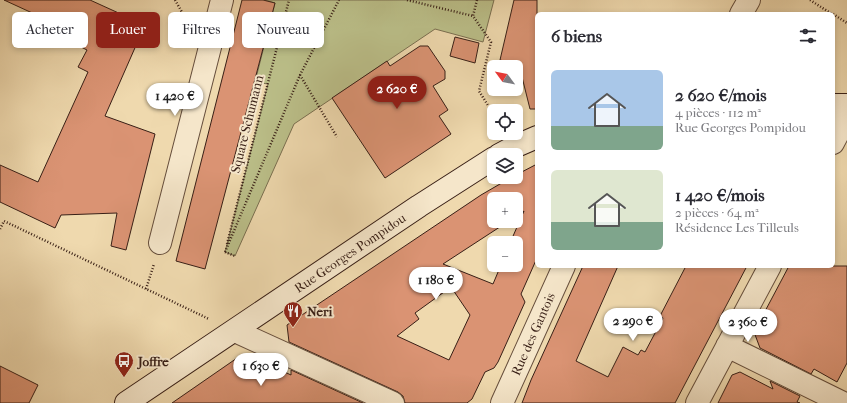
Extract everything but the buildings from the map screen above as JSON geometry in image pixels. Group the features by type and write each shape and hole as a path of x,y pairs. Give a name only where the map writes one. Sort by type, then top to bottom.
{"street":[{"path":"160,243 222,0"},
{"path":"742,12 749,0"},
{"path":"835,105 847,105"},
{"path":"835,139 847,116"},
{"path":"512,148 535,138"},
{"name":"Rue Georges Pompidou","path":"126,403 235,331 418,206 487,162"},
{"name":"Rue des Gantois","path":"502,403 563,268"},
{"path":"697,403 769,268"},
{"path":"235,331 393,403"},
{"path":"727,346 844,403 847,397"}],"path":[{"name":"Square Schumann","path":"225,252 289,0"},
{"name":"Square Schumann","path":"225,252 300,75 338,0"},
{"path":"407,0 473,16 491,42 479,91 487,104"},
{"path":"473,16 477,0"},
{"path":"810,0 830,12"},
{"path":"835,15 847,23"},
{"path":"300,75 337,137"},
{"path":"0,218 235,331"},
{"path":"0,229 4,221"},
{"path":"225,252 235,256"}],"green space":[{"path":"265,0 494,0 483,42 435,29 294,124 235,256 225,252 268,84 255,82 264,48 324,48 324,12 273,12 275,3"}],"place":[{"name":"Neri","path":"293,328"},
{"name":"Joffre","path":"124,378"}]}
